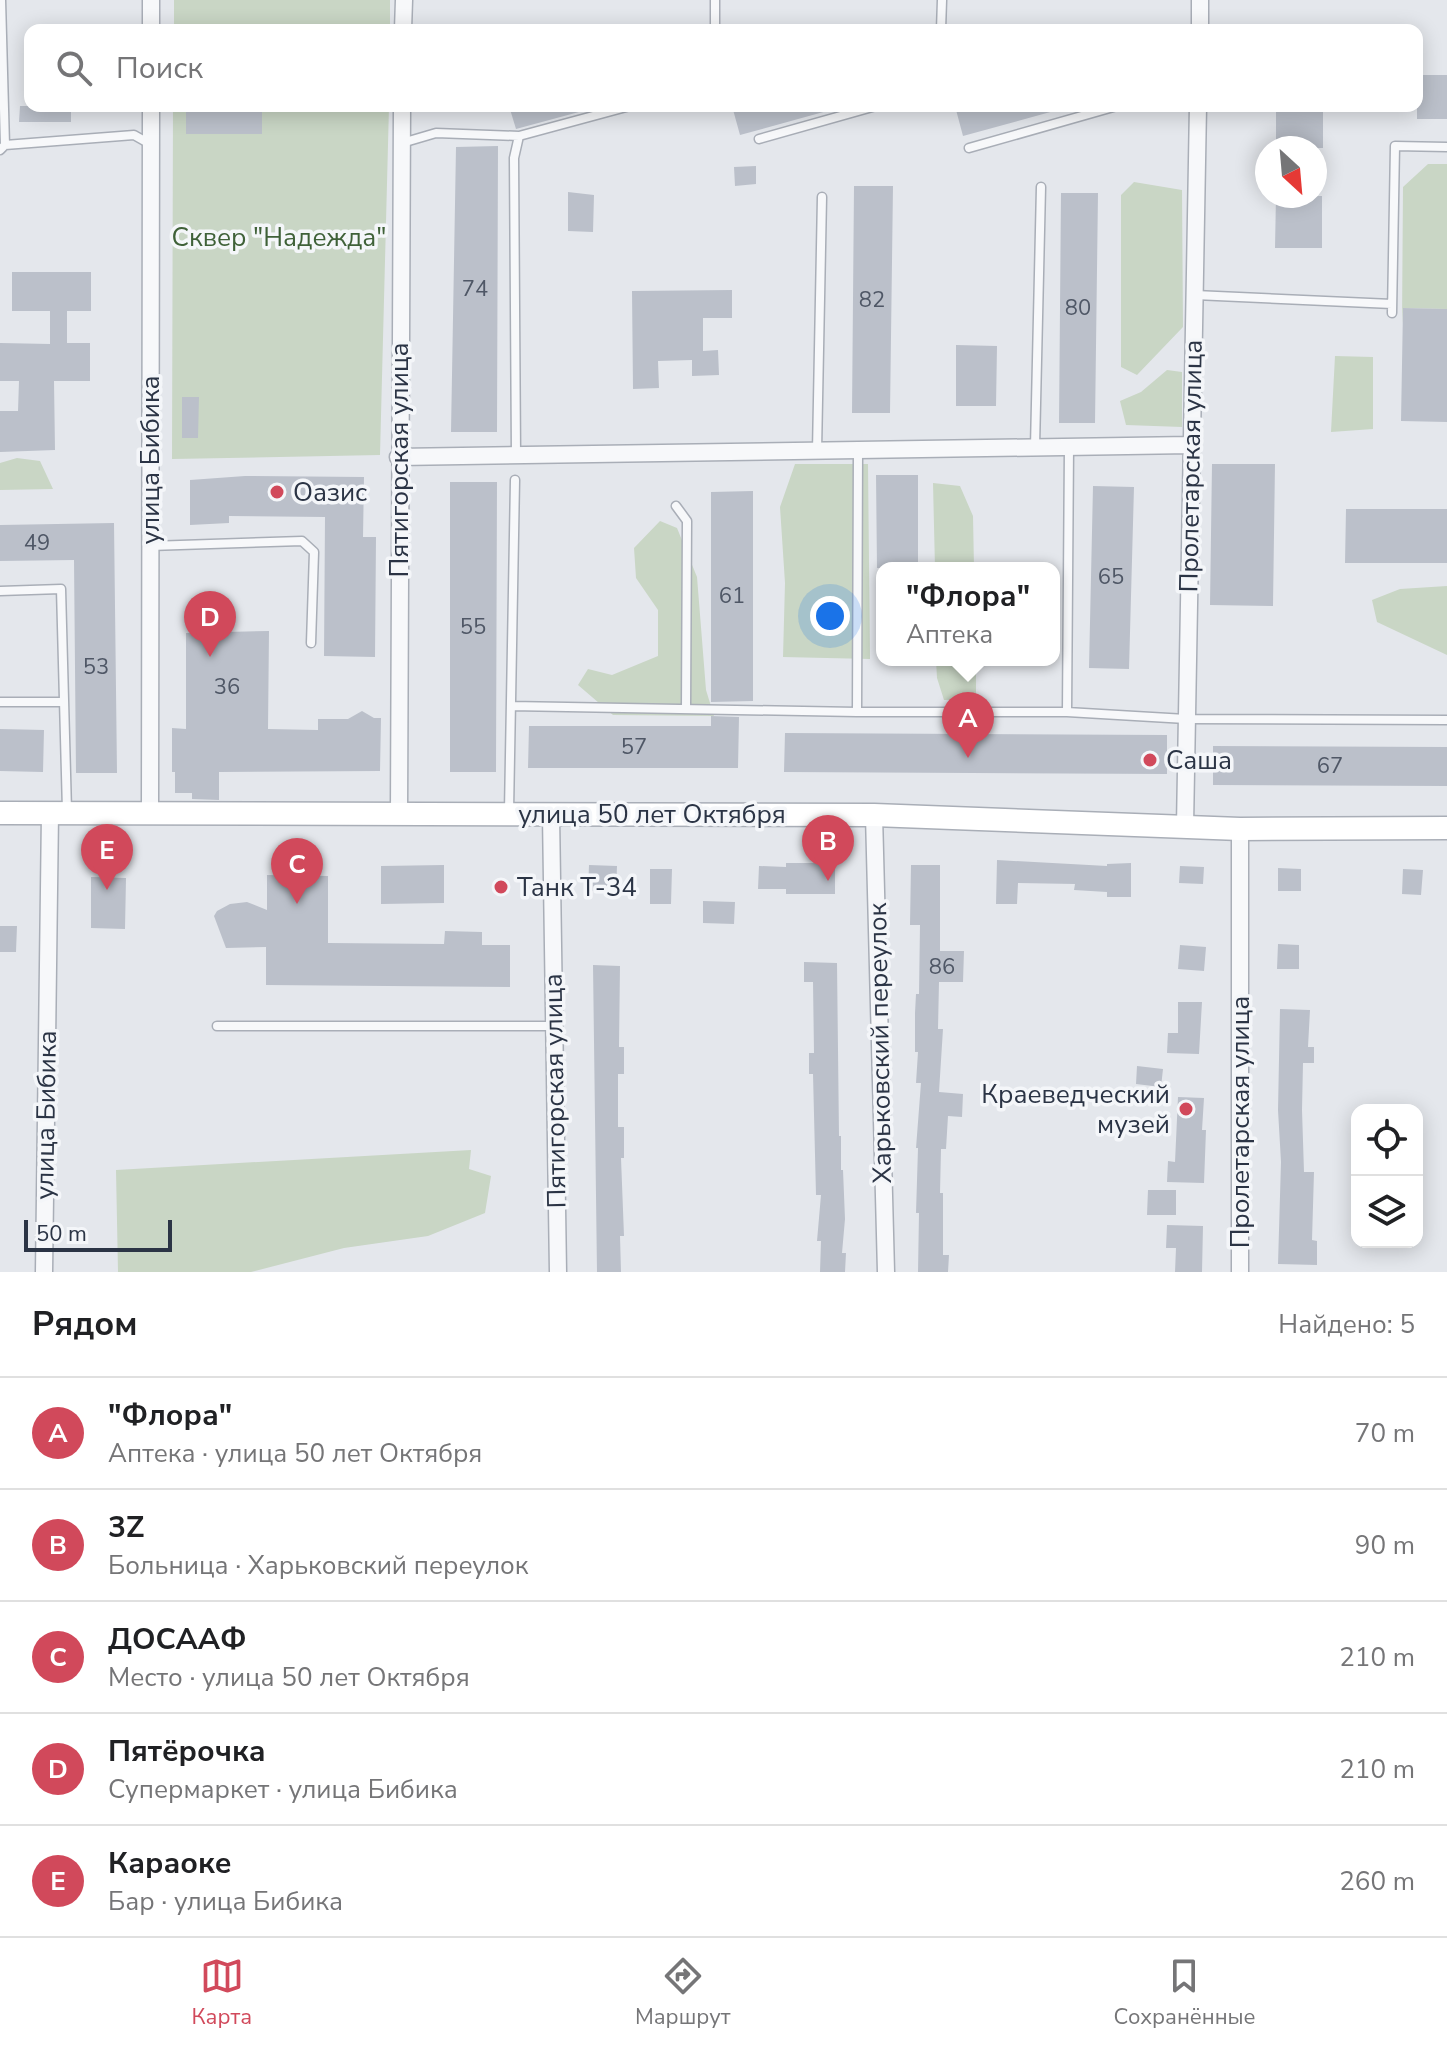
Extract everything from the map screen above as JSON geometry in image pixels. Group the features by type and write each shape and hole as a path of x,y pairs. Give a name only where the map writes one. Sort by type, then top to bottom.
{"main road":[{"name":"улица 50 лет Октября","path":"0,813 874,815 1240,829 1447,828"}],"street":[{"path":"151,0 151,24"},
{"path":"403,24 404,0"},
{"path":"1200,0 1200,24"},
{"name":"улица Бибика","path":"150,814 151,112"},
{"name":"Пятигорская улица","path":"399,813 398,457 402,112"},
{"name":"Пролетарская улица","path":"1185,826 1198,112"},
{"path":"398,457 1190,445"},
{"name":"улица Бибика","path":"44,1272 59,813"},
{"name":"Пятигорская улица","path":"551,815 558,1272"},
{"name":"Харьковский переулок","path":"874,815 886,1272"},
{"name":"Пролетарская улица","path":"1240,829 1240,1272"}],"lane":[{"path":"1,0 3,148 134,135 151,144"},
{"path":"715,0 715,24"},
{"path":"941,24 942,0"},
{"path":"401,143 436,133 519,136 608,112"},
{"path":"759,139 855,112"},
{"path":"969,148 1096,112"},
{"path":"516,455 514,158 519,136"},
{"path":"1194,295 1392,308 1395,146 1447,147"},
{"path":"1035,447 1041,187"},
{"path":"817,451 822,197"},
{"path":"1067,712 1069,447"},
{"path":"857,712 858,450"},
{"path":"509,814 515,480"},
{"path":"676,506 687,521 686,708"},
{"path":"150,546 302,541 314,552 311,643"},
{"path":"0,591 61,589 64,702 59,813"},
{"path":"0,702 64,702"},
{"path":"511,706 1067,712 1186,719 1447,720"},
{"path":"217,1026 554,1026"}],"green space":[{"path":"174,0 390,0 390,24 174,24"},
{"name":"Сквер \"Надежда\"","path":"173,112 389,112 380,455 172,459"},
{"path":"1428,164 1447,164 1447,309 1403,308 1402,324 1403,187"},
{"path":"1134,182 1182,190 1183,327 1137,375 1121,367 1121,195"},
{"path":"1335,356 1373,357 1373,429 1331,432"},
{"path":"1167,370 1182,372 1182,427 1126,425 1120,401 1141,392"},
{"path":"17,458 40,461 53,489 0,490 0,463"},
{"path":"795,464 868,464 870,659 783,657 785,583 780,507"},
{"path":"933,483 960,486 973,516 974,562 935,562"},
{"path":"660,521 677,528 697,577 706,690 714,716 613,715 578,685 588,669 612,675 658,656 658,610 636,578 634,548"},
{"path":"1447,586 1447,655 1377,622 1372,600 1400,589"},
{"path":"936,666 976,666 976,699 944,700"},
{"path":"471,1150 469,1169 491,1176 485,1213 428,1236 344,1248 251,1272 118,1272 116,1170"}],"building":[{"path":"1423,75 1447,75 1447,119 1417,119 1417,112 1423,112"},
{"path":"20,106 24,106 24,112 71,112 71,122 19,122"},
{"path":"186,112 262,112 262,134 186,134"},
{"path":"511,112 579,112 516,129"},
{"path":"734,112 823,112 740,135"},
{"path":"957,112 1050,112 963,136"},
{"path":"1276,112 1323,112 1323,136 1276,136"},
{"path":"498,146 497,432 451,432 456,147"},
{"path":"756,166 756,184 735,186 734,167"},
{"path":"854,186 893,186 890,413 852,413"},
{"path":"568,192 594,195 593,232 568,231"},
{"path":"1061,193 1098,193 1095,423 1059,423"},
{"path":"1276,208 1322,208 1322,248 1275,248"},
{"path":"12,272 91,272 91,311 67,311 67,343 90,343 90,381 54,381 55,450 0,452 0,411 18,411 19,381 0,381 0,343 50,344 50,311 12,311"},
{"path":"732,290 732,318 703,318 703,351 718,350 719,375 692,376 692,360 658,361 659,388 633,389 632,291"},
{"path":"1403,308 1447,309 1447,422 1401,421"},
{"path":"956,345 997,346 996,406 956,406"},
{"path":"182,397 199,397 198,438 182,438"},
{"path":"1212,464 1275,464 1273,606 1210,605"},
{"path":"876,475 918,475 918,562 877,562"},
{"path":"245,476 364,477 363,537 376,537 375,657 324,656 325,517 229,516 229,523 190,525 190,480"},
{"path":"450,482 497,482 496,772 450,772"},
{"path":"1093,486 1134,487 1129,669 1089,668"},
{"path":"753,491 753,701 711,702 711,492"},
{"path":"1346,509 1447,509 1447,563 1345,563"},
{"path":"114,523 117,773 76,773 74,560 0,561 0,525"},
{"path":"269,631 268,729 318,730 318,719 348,719 362,711 374,718 381,718 380,771 219,772 219,800 192,799 192,793 175,793 172,728 186,729 186,633"},
{"path":"711,716 739,717 738,768 528,768 529,726 711,726"},
{"path":"0,729 44,730 43,772 0,771"},
{"path":"785,733 1167,735 1167,774 784,772"},
{"path":"1213,746 1447,747 1447,786 1213,785"},
{"path":"997,860 1107,866 1131,863 1131,897 1107,897 1107,892 1074,890 1075,884 1018,883 1017,904 996,904"},
{"path":"786,863 835,863 835,894 786,894 786,889 758,889 759,866 786,867"},
{"path":"444,865 444,903 381,904 381,866"},
{"path":"589,865 617,866 616,892 588,891"},
{"path":"911,865 940,865 940,951 964,951 963,982 939,982 938,1029 943,1029 939,1092 963,1094 962,1117 948,1116 946,1149 941,1149 943,1255 949,1255 948,1272 918,1272 916,1148 921,1083 916,1083 918,1052 915,1052 915,1013 916,994 919,994 920,925 910,925"},
{"path":"1180,866 1204,867 1203,884 1179,883"},
{"path":"1278,868 1301,869 1301,891 1278,891"},
{"path":"650,869 672,869 671,904 650,904"},
{"path":"1403,869 1423,870 1421,895 1402,894"},
{"path":"267,875 328,876 328,943 444,944 445,931 482,932 482,945 510,945 510,987 266,985 266,947 226,948 214,916 230,904 247,902 267,910"},
{"path":"91,877 126,878 125,929 91,928"},
{"path":"703,901 735,902 734,924 703,923"},
{"path":"0,926 17,926 16,952 0,952"},
{"path":"1278,944 1299,945 1299,969 1277,969"},
{"path":"1180,945 1206,947 1204,971 1178,969"},
{"path":"804,962 837,963 839,1136 845,1219 842,1253 846,1253 845,1272 820,1272 821,1241 817,1241 821,1195 816,1195 813,1074 809,1074 809,1053 814,1053 813,982 804,982"},
{"path":"593,965 620,966 619,1047 624,1047 624,1074 618,1074 618,1127 624,1127 621,1272 597,1272"},
{"path":"1178,1002 1202,1002 1199,1054 1167,1053 1168,1033 1178,1033"},
{"path":"1280,1009 1310,1010 1308,1047 1314,1047 1314,1063 1303,1063 1302,1110 1304,1172 1314,1172 1312,1240 1317,1241 1317,1265 1278,1264"},
{"path":"1137,1066 1163,1069 1161,1087 1136,1084"},
{"path":"1178,1097 1204,1098 1204,1183 1167,1182 1168,1161 1175,1162"},
{"path":"1148,1190 1176,1190 1176,1215 1147,1215"},
{"path":"1167,1225 1203,1226 1202,1272 1175,1272 1176,1248 1166,1248"}],"place":[{"name":"Оазис","path":"277,492"},
{"name":"Пятёрочка","path":"210,657"},
{"name":"\"Флора\"","path":"968,758"},
{"name":"Саша","path":"1150,760"},
{"name":"3Z","path":"828,881"},
{"name":"Танк Т-34","path":"501,887"},
{"name":"Караоке","path":"107,890"},
{"name":"ДОСААФ","path":"297,904"},
{"name":"Краеведческий музей","path":"1186,1109"}]}
